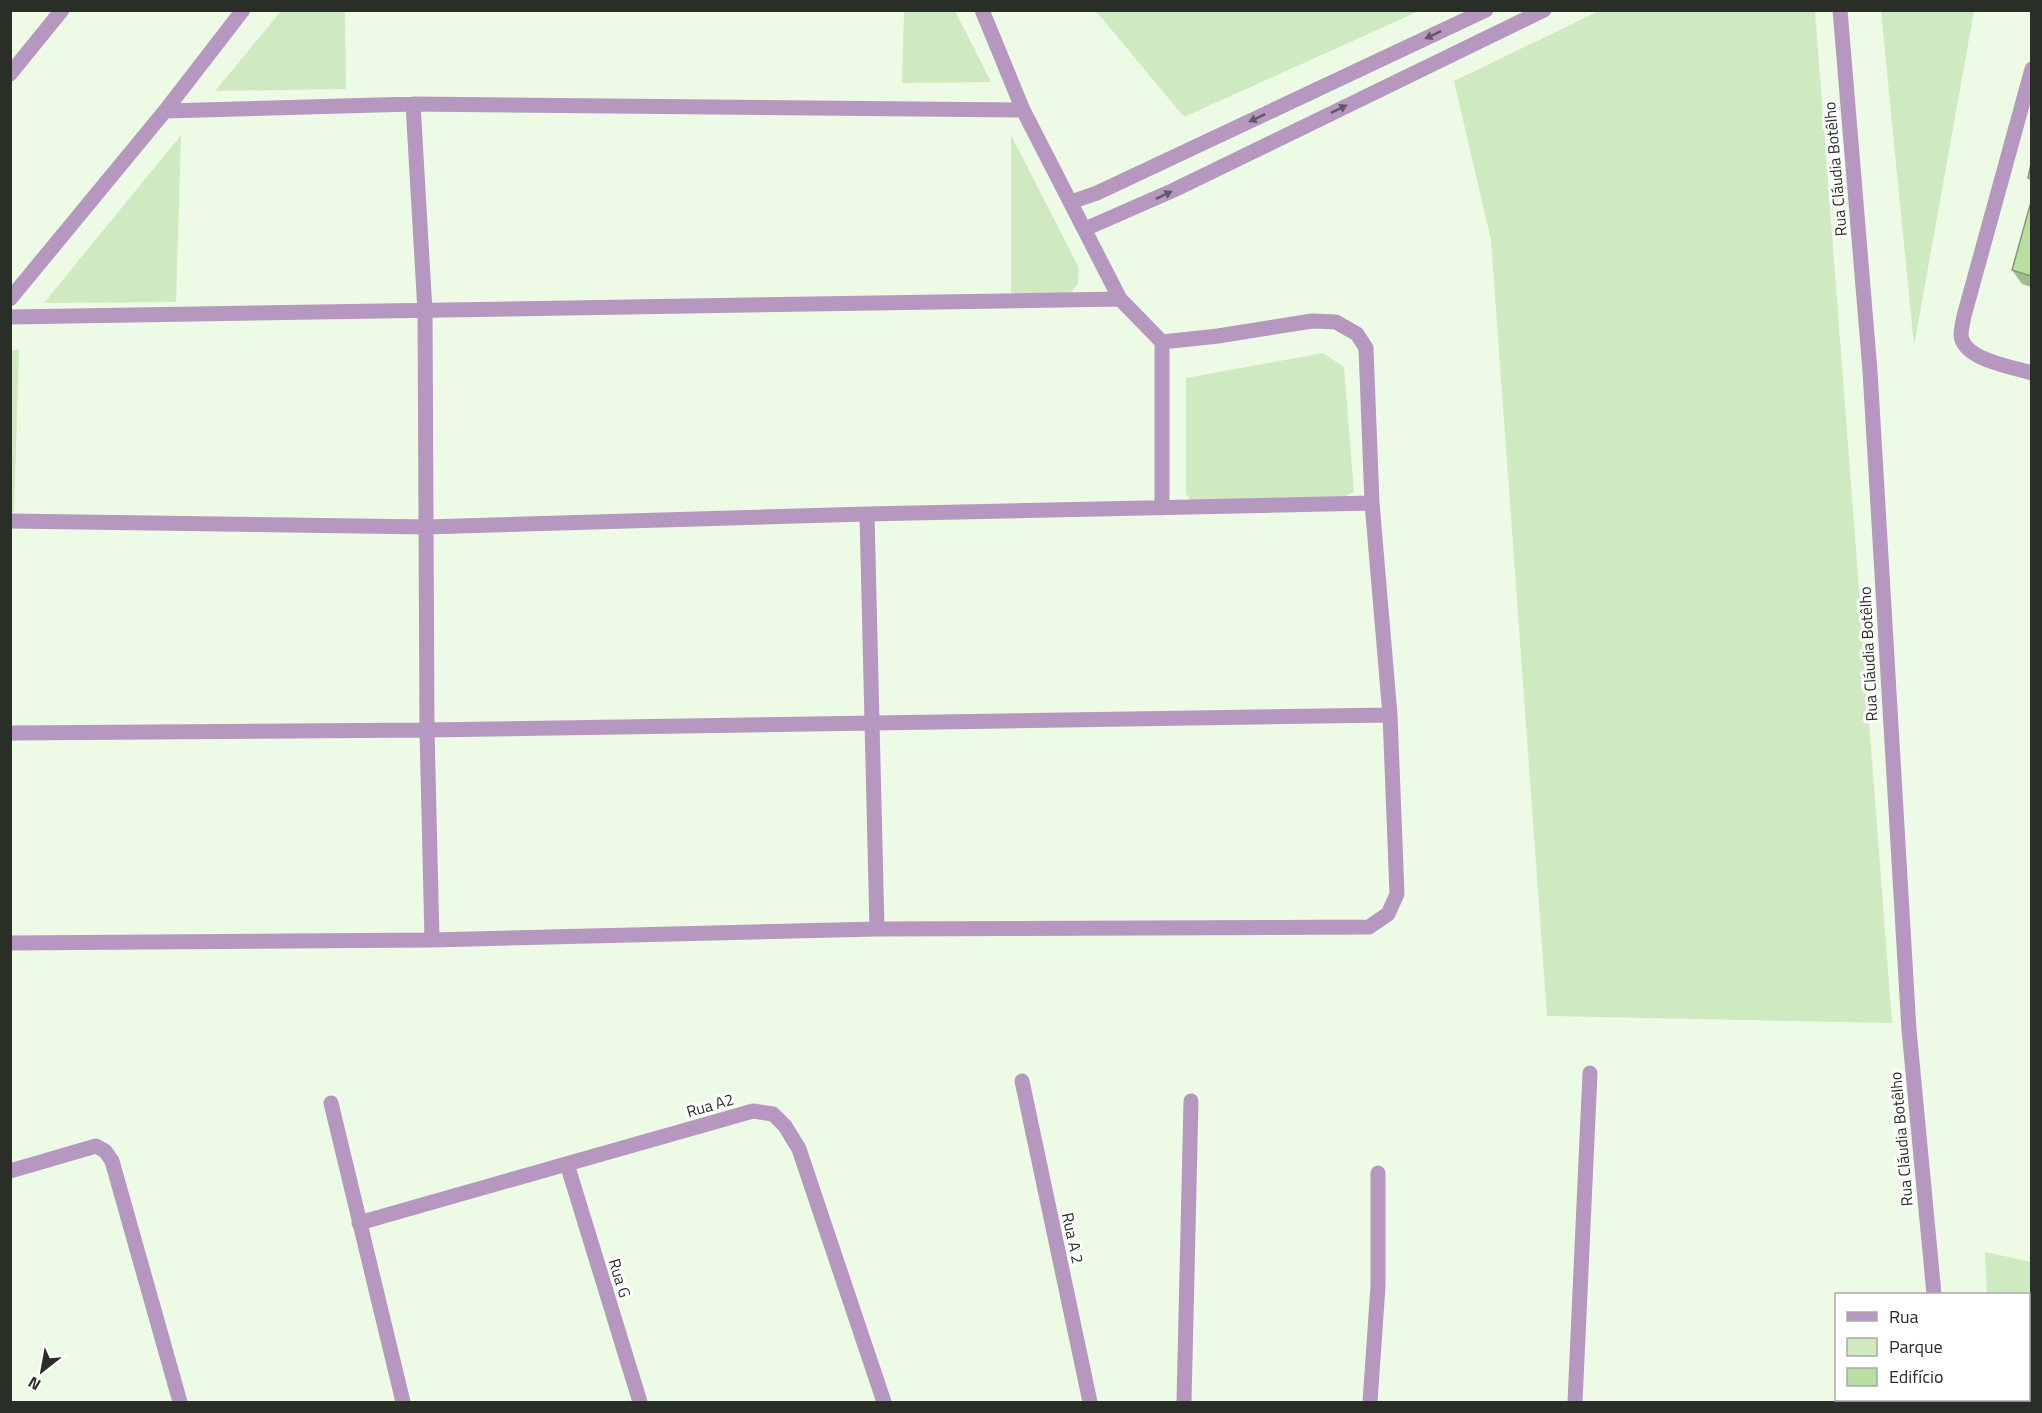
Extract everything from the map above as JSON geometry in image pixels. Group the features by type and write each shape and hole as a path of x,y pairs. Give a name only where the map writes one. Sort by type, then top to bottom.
{"street":[{"path":"10,74 62,10"},
{"path":"10,299 165,111 243,10"},
{"path":"982,10 1023,110 1120,299 1162,342 1162,508"},
{"path":"1071,202 1097,194 1486,10"},
{"path":"1085,229 1174,190 1544,10"},
{"name":"Rua Cláudia Botêlho","path":"1840,10 1870,371 1909,1030 1934,1293"},
{"path":"2031,69 1964,316 1961,337 1968,349 1984,360 2031,373"},
{"path":"165,111 413,104 1023,110"},
{"path":"413,104 425,311 432,940"},
{"path":"10,317 1120,299"},
{"path":"10,943 432,940 877,930 1369,927 1388,914 1397,894 1390,715 1372,502 1366,348 1357,334 1336,322 1312,321 1218,336 1162,342"},
{"path":"10,522 427,526 1372,502"},
{"path":"867,514 877,930"},
{"path":"10,733 428,730 1390,715"},
{"path":"1575,1402 1590,1073"},
{"name":"Rua A 2","path":"1022,1081 1090,1402"},
{"path":"1184,1402 1191,1101"},
{"path":"331,1103 403,1402"},
{"name":"Rua A2","path":"359,1223 753,1111 773,1114 785,1126 799,1149 884,1402"},
{"path":"10,1171 96,1146 105,1151 112,1161 180,1402"},
{"name":"Rua G","path":"567,1164 640,1402"},
{"path":"1370,1402 1378,1286 1378,1173"}],"green space":[{"path":"282,10 345,11 346,89 215,91"},
{"path":"904,11 955,11 991,82 902,83"},
{"path":"1096,11 1419,11 1184,117"},
{"path":"1599,11 1815,11 1892,1023 1547,1016 1491,240 1454,81"},
{"path":"1881,11 1974,11 1914,346"},
{"path":"181,135 176,302 44,303"},
{"path":"1011,135 1079,268 1078,283 1071,293 1011,293"},
{"path":"19,349 14,512 11,512 10,351"},
{"path":"1323,353 1344,367 1354,492 1333,502 1193,503 1186,494 1186,378"},
{"path":"1985,1252 2031,1262 2031,1402 1994,1402 2030,1401 2030,1293 1987,1293"}],"building":[{"path":"2031,202 2031,276 2012,270"}]}
